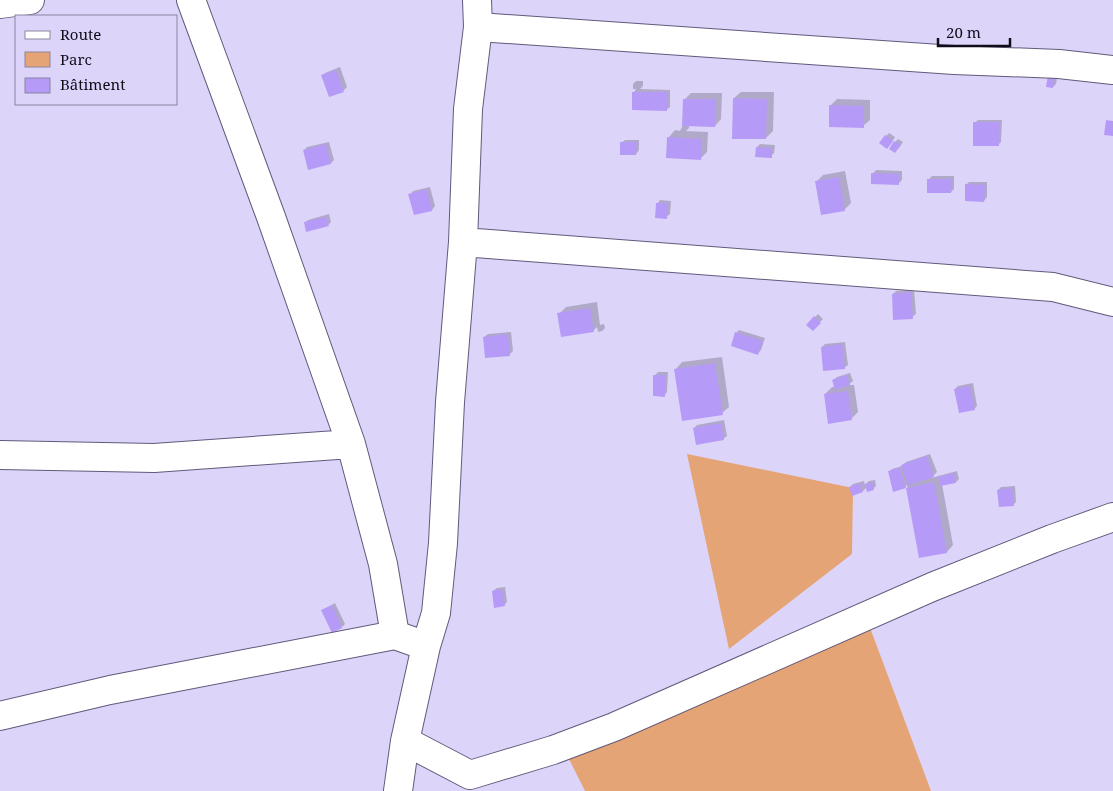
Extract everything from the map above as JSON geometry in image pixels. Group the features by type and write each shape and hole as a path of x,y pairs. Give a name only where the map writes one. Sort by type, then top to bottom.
{"street":[{"path":"0,4 30,0"},
{"path":"191,0 351,444 383,564 395,636"},
{"path":"398,791 405,741 426,646 436,613 463,242 468,109 478,27 477,0"},
{"path":"478,27 954,60 1059,64 1113,70"},
{"path":"463,242 1054,287 1113,302"},
{"path":"0,456 154,458 351,444"},
{"path":"405,741 470,775 553,750 614,727 932,587 1113,516"},
{"path":"0,716 110,690 395,636 426,646"}],"green space":[{"path":"687,454 853,488 852,554 729,649"},
{"path":"869,625 931,791 585,791 567,755"}],"building":[{"path":"336,70 344,92 329,97 321,75"},
{"path":"1048,75 1055,76 1053,88 1046,87"},
{"path":"632,92 668,92 667,111 632,110"},
{"path":"733,98 767,99 766,139 732,139"},
{"path":"683,99 716,99 715,127 682,126"},
{"path":"829,105 864,106 864,128 829,127"},
{"path":"1106,120 1113,121 1113,136 1104,135"},
{"path":"973,122 999,122 999,146 973,146"},
{"path":"885,135 893,141 887,149 879,143"},
{"path":"667,137 702,139 701,160 666,158"},
{"path":"894,141 901,145 895,153 889,149"},
{"path":"620,142 637,142 636,155 620,155"},
{"path":"326,144 331,164 308,170 303,150"},
{"path":"756,147 772,148 772,158 755,157"},
{"path":"871,173 899,174 899,185 871,184"},
{"path":"839,177 845,211 821,215 815,181"},
{"path":"927,179 952,179 951,193 927,193"},
{"path":"965,184 985,185 984,202 965,201"},
{"path":"427,189 432,211 414,215 408,194"},
{"path":"656,203 668,203 667,219 655,218"},
{"path":"326,217 329,226 306,232 304,222"},
{"path":"911,292 913,319 893,320 892,294"},
{"path":"590,308 594,332 561,337 557,313"},
{"path":"814,316 821,323 813,331 806,325"},
{"path":"735,332 763,341 758,355 731,346"},
{"path":"508,334 510,356 485,358 483,337"},
{"path":"842,344 845,369 823,371 821,347"},
{"path":"715,363 723,415 682,421 674,369"},
{"path":"653,375 665,375 665,397 653,396"},
{"path":"847,375 850,385 835,390 832,380"},
{"path":"970,386 975,410 959,413 954,389"},
{"path":"848,391 852,420 828,424 824,394"},
{"path":"721,423 724,440 696,445 693,428"},
{"path":"927,456 934,477 908,485 901,465"},
{"path":"900,468 906,488 893,492 888,471"},
{"path":"954,473 956,483 940,486 938,477"},
{"path":"872,482 874,490 867,492 865,484"},
{"path":"934,482 947,553 919,558 906,488"},
{"path":"860,483 863,492 852,496 849,487"},
{"path":"1012,488 1014,506 999,507 997,490"},
{"path":"502,589 505,606 494,608 492,591"},
{"path":"332,605 342,628 332,633 321,610"}]}
